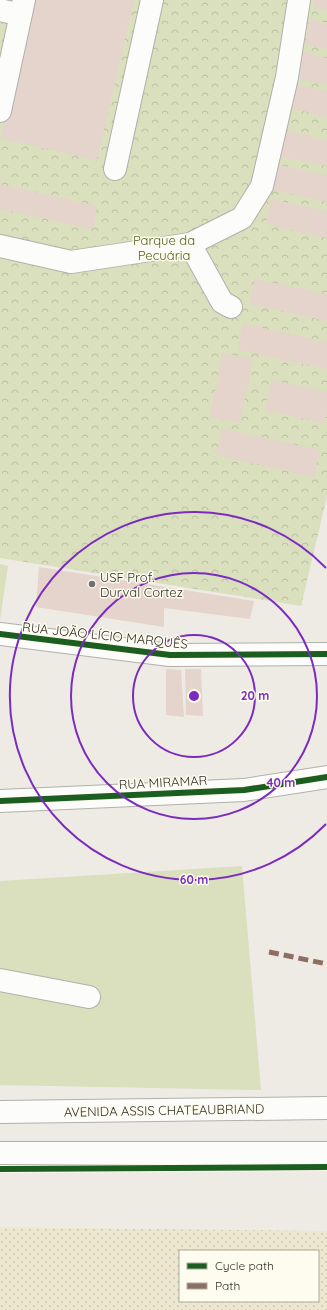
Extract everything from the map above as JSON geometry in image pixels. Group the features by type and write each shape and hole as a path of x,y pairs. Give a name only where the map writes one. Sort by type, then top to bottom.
{"main road":[{"path":"115,169 152,0"},
{"path":"0,246 71,262 190,244 242,218 262,186 287,77 299,0"},
{"path":"0,111 15,8"},
{"path":"190,244 222,302 231,307"},
{"name":"RUA JOÃO LÍCIO MARQUÊS","path":"0,634 170,655 327,654"},
{"name":"RUA MIRAMAR","path":"0,801 244,790 327,777"},
{"path":"0,980 89,997"},
{"name":"AVENIDA ASSIS CHATEAUBRIAND","path":"0,1112 327,1108"},
{"path":"0,1153 327,1153"}],"green space":[{"name":"Parque da Pecuária","path":"0,0 327,0 327,496 301,606 0,558"},
{"path":"0,564 8,566 0,620"},
{"path":"242,866 261,1090 0,1085 0,881"}],"sand":[{"path":"0,1227 327,1231 327,1310 0,1310"}],"building":[{"path":"30,0 134,0 97,160 0,138"},
{"path":"314,0 327,0 327,10 313,7"},
{"path":"310,19 327,23 327,49 305,44"},
{"path":"302,52 327,58 327,85 297,78"},
{"path":"291,84 327,91 327,117 286,107"},
{"path":"285,130 327,140 327,166 279,156"},
{"path":"279,165 327,175 327,202 273,190"},
{"path":"0,184 97,206 93,229 0,209"},
{"path":"271,199 327,211 327,238 266,224"},
{"path":"255,279 327,294 327,321 249,304"},
{"path":"243,324 327,342 327,369 238,350"},
{"path":"222,353 253,359 240,423 210,417"},
{"path":"271,380 327,392 327,411 324,423 265,410"},
{"path":"222,429 320,450 314,477 216,455"},
{"name":"USF Prof. Durval Cortez","path":"39,567 254,601 250,619 164,608 164,627 36,607"},
{"path":"166,669 181,670 184,717 166,715"},
{"path":"185,669 201,669 203,716 186,715"}],"marked path":[{"path":"269,952 327,964"}],"cycle path":[{"path":"0,634 170,655 327,654"},
{"path":"0,801 244,790 327,777"},
{"path":"0,1169 327,1167"}],"place":[{"name":"USF Prof. Durval Cortez","path":"92,584"}]}
